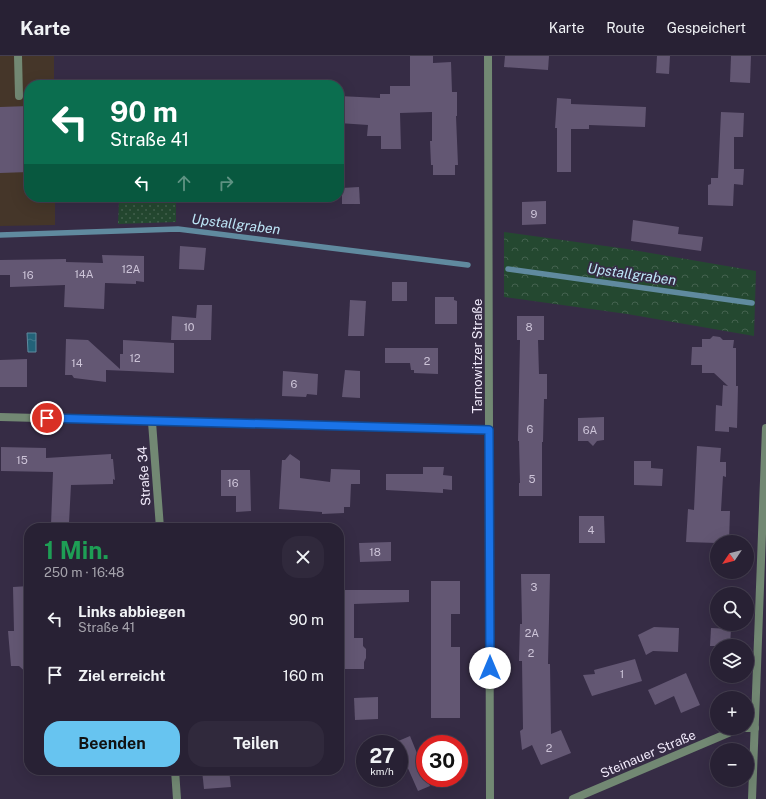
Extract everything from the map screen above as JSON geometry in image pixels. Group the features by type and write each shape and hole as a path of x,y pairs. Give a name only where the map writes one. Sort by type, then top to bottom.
{"street":[{"path":"18,56 19,96"},
{"name":"Tarnowitzer Straße","path":"488,56 490,799"},
{"path":"0,417 489,430"},
{"name":"Straße 34","path":"152,422 160,523"},
{"path":"752,799 766,428"},
{"name":"Steinauer Straße","path":"573,799 740,728 755,728"},
{"path":"175,775 177,799"}],"shaded area":[{"path":"0,56 54,56 54,80 24,80 24,202 55,202 55,225 0,226"}],"green space":[{"path":"119,202 176,202 176,222 118,224"},
{"path":"504,232 627,249 756,271 754,336 627,314 504,297"}],"water":[{"path":"27,333 36,333 36,352 28,352"}],"building":[{"path":"410,56 433,56 433,63 451,62 452,92 457,92 456,116 458,165 455,165 455,175 433,175 430,141 432,141 432,112 400,113 401,149 381,149 381,136 367,136 368,125 344,123 344,96 380,98 380,94 390,94 390,86 410,86"},
{"path":"505,56 549,56 548,70 504,67"},
{"path":"657,56 670,56 669,74 656,73"},
{"path":"731,56 751,56 750,83 730,82"},
{"path":"557,98 571,99 571,104 646,107 645,127 589,125 589,129 571,129 571,172 557,172 557,128 555,128"},
{"path":"24,106 24,172 0,173 0,107"},
{"path":"721,112 744,113 743,137 734,137 734,169 744,169 743,185 734,184 733,206 708,205 708,185 711,184 711,178 718,178"},
{"path":"359,187 360,204 342,204 342,202 344,202 344,188"},
{"path":"546,201 546,224 522,225 522,202"},
{"path":"633,220 679,227 678,234 703,237 701,251 631,241"},
{"path":"180,246 206,248 204,270 179,269"},
{"path":"102,255 144,256 144,282 136,281 136,284 105,283 104,309 64,307 65,285 10,287 10,275 0,275 0,260 66,259 66,262 103,263"},
{"path":"392,282 407,282 407,301 392,301"},
{"path":"435,297 454,297 454,300 457,301 457,324 435,324"},
{"path":"350,300 366,301 364,336 348,336"},
{"path":"197,305 212,305 211,340 171,340 172,316 196,318"},
{"path":"517,316 544,316 544,340 538,340 539,374 547,374 547,399 544,399 542,442 542,496 519,496 520,483 518,441 520,340 517,340"},
{"path":"713,336 720,337 723,340 734,340 733,348 736,348 736,386 738,386 737,428 729,427 729,432 715,431 716,405 722,406 723,385 728,386 714,373 702,373 702,365 691,365 692,347 702,347 702,339 710,339"},
{"path":"66,339 88,340 120,369 120,354 123,354 123,340 174,343 174,373 106,370 106,382 74,378 72,375 65,375"},
{"path":"385,348 438,348 438,374 414,373 414,370 411,370 410,363 385,363"},
{"path":"27,359 27,387 0,387 0,360"},
{"path":"345,370 360,371 360,398 342,397"},
{"path":"283,371 318,374 317,395 307,394 306,397 282,396"},
{"path":"604,417 604,440 597,441 593,446 588,441 578,441 578,418"},
{"path":"697,446 721,448 720,462 726,462 726,477 723,476 721,511 730,511 729,535 710,535 710,543 686,542 688,509 694,510"},
{"path":"1,447 46,448 46,458 111,454 111,459 113,459 115,480 113,479 113,484 71,485 69,523 51,523 53,472 1,471"},
{"path":"290,454 300,461 300,478 330,482 331,469 360,470 360,484 351,484 350,507 344,507 344,513 322,514 322,512 279,509 282,460 285,460"},
{"path":"634,461 651,461 651,468 663,469 662,486 634,485"},
{"path":"423,467 444,467 443,475 452,476 452,490 443,489 443,493 386,490 386,474 423,474"},
{"path":"221,470 250,470 251,511 236,512 236,496 221,496"},
{"path":"579,516 604,516 605,543 579,543"},
{"path":"391,542 391,561 360,562 359,543"},
{"path":"521,574 550,574 548,664 550,664 551,734 561,730 571,753 541,765 532,745 522,750 520,731 523,729 522,661 519,661 520,624 522,624"},
{"path":"431,581 460,581 460,614 451,614 451,647 460,647 460,718 431,718"},
{"path":"24,586 24,670 19,666 11,666 8,631 14,631 13,587"},
{"path":"344,590 409,590 409,602 354,604 354,638 363,638 363,646 366,649 364,669 344,669"},
{"path":"654,627 679,628 678,652 653,651 646,655 638,635"},
{"path":"711,631 731,631 730,639 710,639"},
{"path":"635,659 642,681 592,696 583,675 595,674 594,670"},
{"path":"686,673 700,705 681,713 674,696 655,705 648,690"},
{"path":"378,697 378,719 355,720 354,698"},
{"path":"410,736 416,751 416,786 408,768 408,737"},
{"path":"203,775 230,775 231,787 204,789"},
{"path":"416,787 428,787 418,791"}],"waterway":[{"name":"Upstallgraben","path":"0,235 178,229 468,265"},
{"name":"Upstallgraben","path":"508,269 752,303"}],"route":[{"path":"47,418 489,430 490,668"}]}
